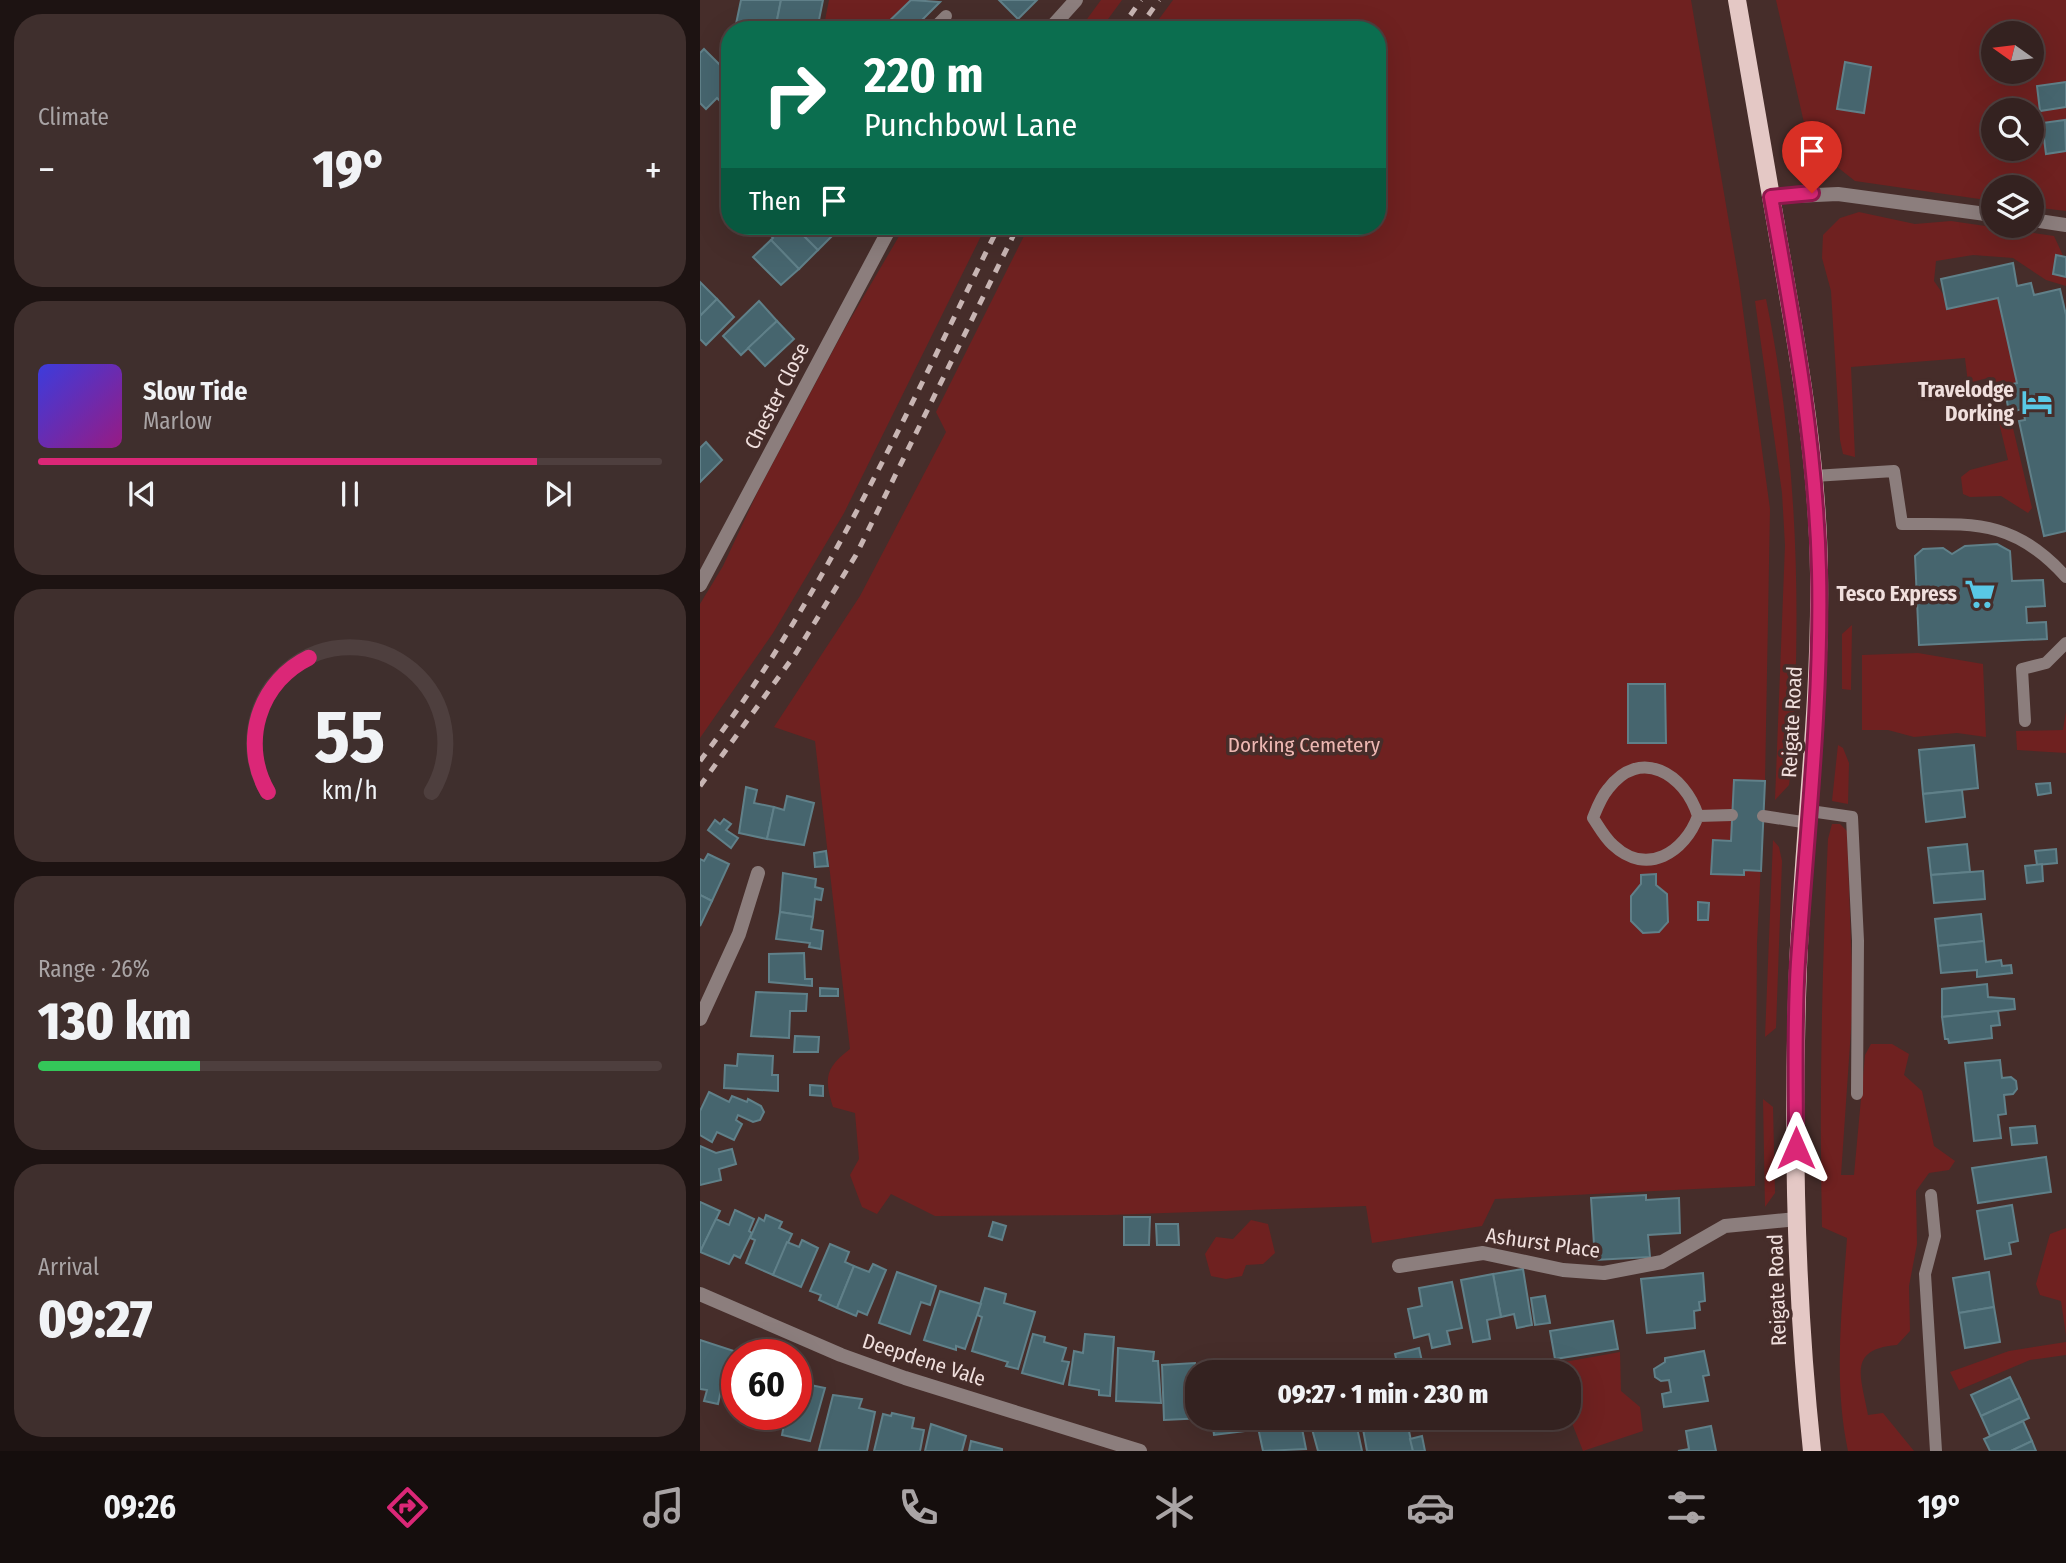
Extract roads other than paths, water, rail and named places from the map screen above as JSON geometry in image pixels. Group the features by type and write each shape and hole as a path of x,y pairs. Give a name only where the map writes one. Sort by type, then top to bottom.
{"main road":[{"name":"Reigate Road","path":"1737,0 1801,376 1814,476 1819,571 1818,652 1798,966 1797,1219 1803,1372 1812,1451"}],"street":[{"path":"1057,21 1076,0"},
{"path":"1771,197 1838,194 1981,213"},
{"path":"2044,222 2066,225"},
{"name":"Chester Close","path":"700,585 886,235"},
{"path":"700,1019 740,934 758,873"},
{"name":"Ashurst Place","path":"1399,1266 1483,1253 1563,1270 1604,1273 1662,1262 1725,1226 1797,1219"},
{"name":"Deepdene Vale","path":"700,1294 892,1374 1140,1451"}],"lane":[{"path":"941,21 946,16"},
{"path":"1814,476 1894,471 1902,524 1980,525 2011,533 2066,577"},
{"path":"2025,721 2022,669 2046,663 2066,643"},
{"path":"1640,769 1661,770 1678,779 1692,796 1698,816 1692,834 1679,848 1663,857 1647,859 1629,855 1613,845 1593,818 1609,787 1620,776 1640,769"},
{"path":"1698,816 1732,815"},
{"path":"1763,816 1852,817 1858,941 1857,1094"},
{"path":"1931,1195 1935,1236 1925,1274 1936,1451"}],"railway":[{"path":"1126,21 1141,0"},
{"path":"1144,21 1159,0"},
{"path":"700,761 787,634 826,568 995,235"},
{"path":"700,786 796,653 856,555 1014,235"}],"place":[{"name":"Travelodge Dorking","path":"2037,402"},
{"name":"Tesco Express","path":"1980,594"}],"park label":[{"name":"Dorking Cemetery","path":"1304,745"}]}
